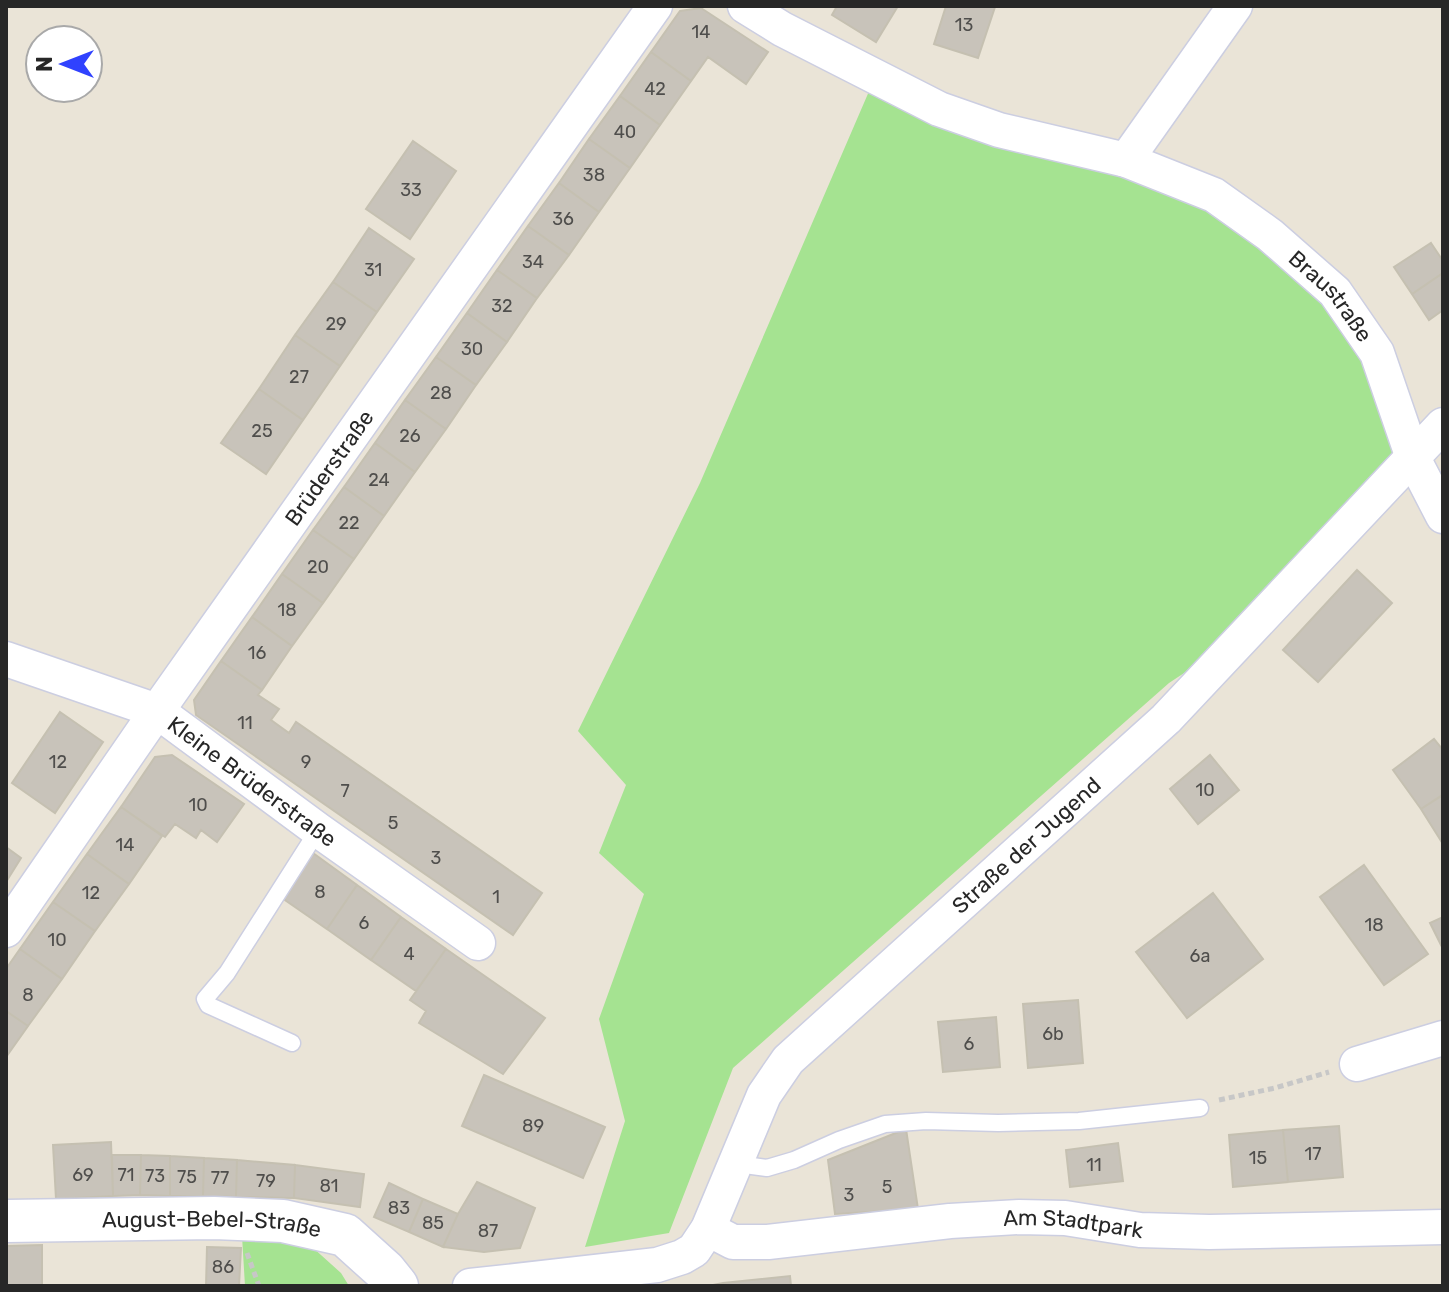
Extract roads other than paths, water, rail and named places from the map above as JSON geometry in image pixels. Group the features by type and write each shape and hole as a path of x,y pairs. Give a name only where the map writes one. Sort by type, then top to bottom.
{"street":[{"name":"Brüderstraße","path":"6,930 655,6"},
{"name":"Braustraße","path":"745,6 782,29 939,109 999,130 1126,160 1214,195 1270,235 1335,292 1377,353 1413,458 1443,516"},
{"path":"1126,160 1235,6"},
{"name":"Straße der Jugend","path":"659,1276 694,1250 708,1229 764,1095 788,1060 1166,719 1443,425"},
{"name":"Kleine Brüderstraße","path":"6,659 157,711 478,943"},
{"path":"1357,1064 1443,1038"},
{"name":"Am Stadtpark","path":"708,1229 733,1242 768,1242 950,1221 1019,1217 1065,1218 1140,1230 1209,1232 1443,1227"},
{"name":"August-Bebel-Straße","path":"6,1221 214,1218 283,1221 345,1235 397,1286"},
{"path":"470,1286 659,1276"}],"lane":[{"path":"292,1043 208,1005 205,999 227,973 318,830"},
{"path":"737,1159 767,1168 885,1124 1079,1121 1200,1108"}]}
